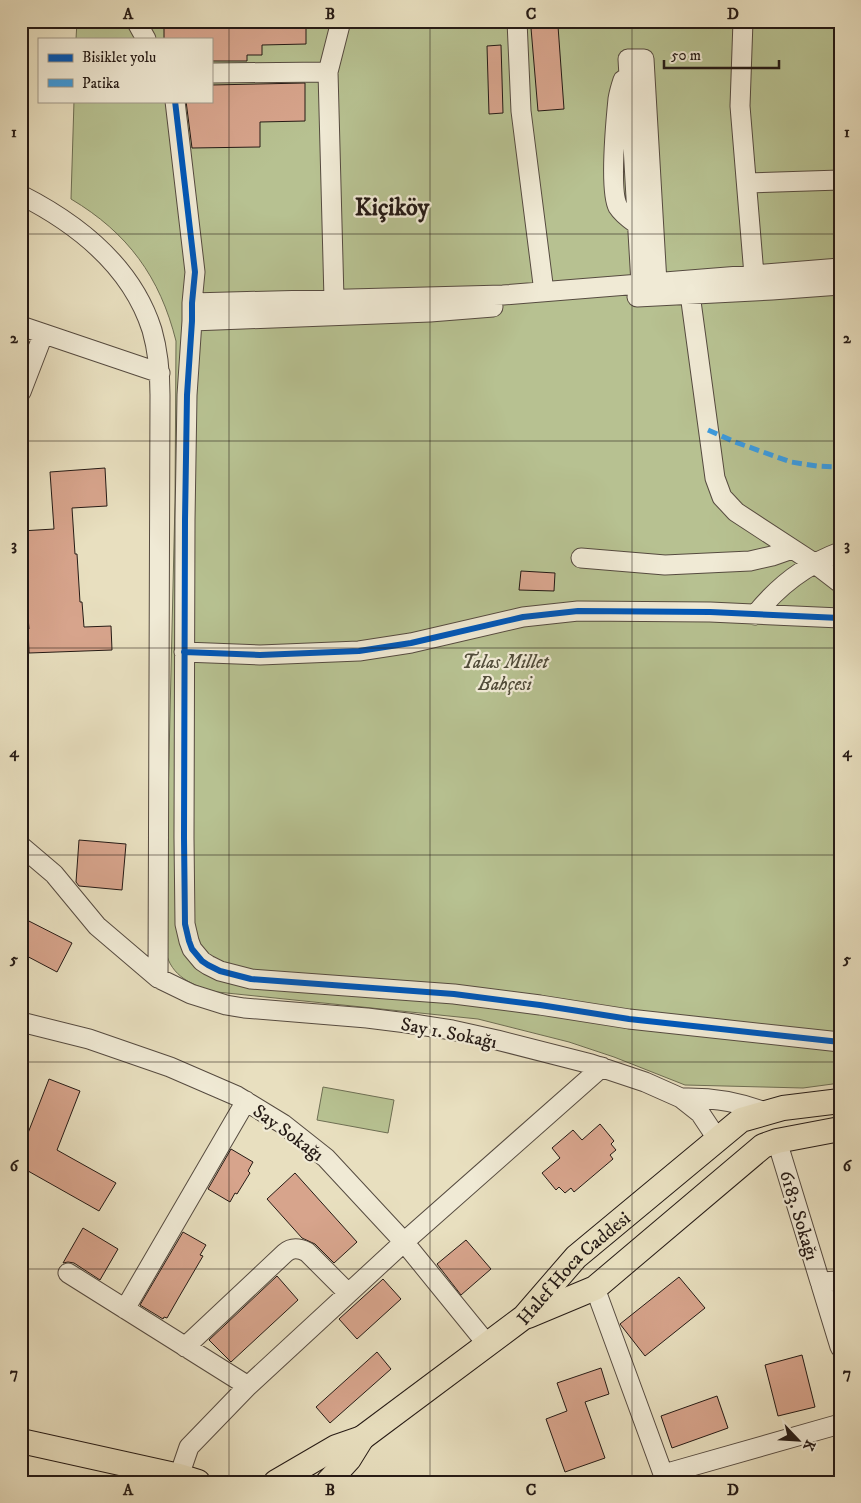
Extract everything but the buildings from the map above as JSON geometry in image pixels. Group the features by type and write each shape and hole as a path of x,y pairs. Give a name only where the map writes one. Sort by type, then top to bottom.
{"main road":[{"name":"Halef Hoca Caddesi","path":"524,1317 576,1257 741,1120 783,1108 840,1101"},
{"name":"Halef Hoca Caddesi","path":"524,1317 595,1288 763,1146 777,1141 840,1129"},
{"path":"276,1482 336,1447 362,1438 524,1317"},
{"path":"328,1482 349,1459 362,1438"},
{"path":"21,1441 189,1479"},
{"path":"91,1457 108,1463 138,1482"}],"street":[{"path":"136,21 145,38"},
{"path":"334,299 328,72 341,21"},
{"path":"517,21 521,111 544,292"},
{"path":"743,21 740,106 754,275"},
{"path":"644,58 649,284 638,225 623,214 618,207 615,195 614,164 618,98 628,60 644,58"},
{"path":"212,73 328,72"},
{"path":"175,102 195,272 187,404 184,652 185,924 192,949 208,965 227,973 251,978 454,994 647,1022 840,1042"},
{"path":"746,183 840,180"},
{"path":"21,195 51,211 74,227 119,269 137,295 145,312 155,344 160,373 158,978"},
{"path":"192,312 334,299 503,295 840,268"},
{"path":"192,312 430,312 840,285"},
{"path":"690,294 715,478 718,488 728,505 736,512 814,563 840,583"},
{"path":"21,326 160,373"},
{"path":"21,392 43,334"},
{"path":"581,558 665,565 750,561 792,550"},
{"path":"754,615 767,599 797,574 814,563 840,552"},
{"path":"184,652 260,654 359,651 411,643 523,617 578,611 664,611 840,618"},
{"name":"Say 1. Sokağı","path":"21,846 54,874 97,926 158,978 191,994 226,1005 244,1008 367,1018 452,1030 568,1057 645,1082 681,1098 691,1105 703,1118 716,1141"},
{"name":"Say Sokağı","path":"21,1022 89,1039 204,1081 246,1102 283,1124 326,1158 404,1242 487,1344"},
{"path":"189,1479 189,1447 248,1386 404,1242 602,1067"},
{"path":"681,1098 701,1097 720,1099 739,1103 767,1113"},
{"path":"125,1310 246,1102"},
{"name":"6183. Sokağı","path":"777,1141 840,1347"},
{"path":"186,1347 285,1253 292,1249 302,1249 307,1252 348,1293"},
{"path":"68,1274 248,1386"},
{"path":"820,1282 840,1281"},
{"path":"595,1288 665,1478 840,1424"}],"green space":[{"name":"Talas Millet Bahçesi","path":"77,21 840,21 840,1083 803,1088 685,1085 614,1057 569,1042 478,1019 217,992 187,981 175,971 170,964 165,950 165,939 175,502 176,341 161,297 139,259 109,227 71,199 74,102 212,102 212,38 76,38"},
{"path":"323,1087 394,1100 388,1133 317,1120"}],"marked path":[{"path":"708,430 791,462 840,467"}],"cycle path":[{"path":"175,102 195,272 187,395 185,520 185,924 192,949 208,965 220,971 251,979 454,994 629,1019 840,1042"},
{"path":"184,652 260,655 359,651 411,643 523,617 578,611 710,612 840,618"}],"district":[{"name":"Kiçiköy","path":"392,207"}]}
